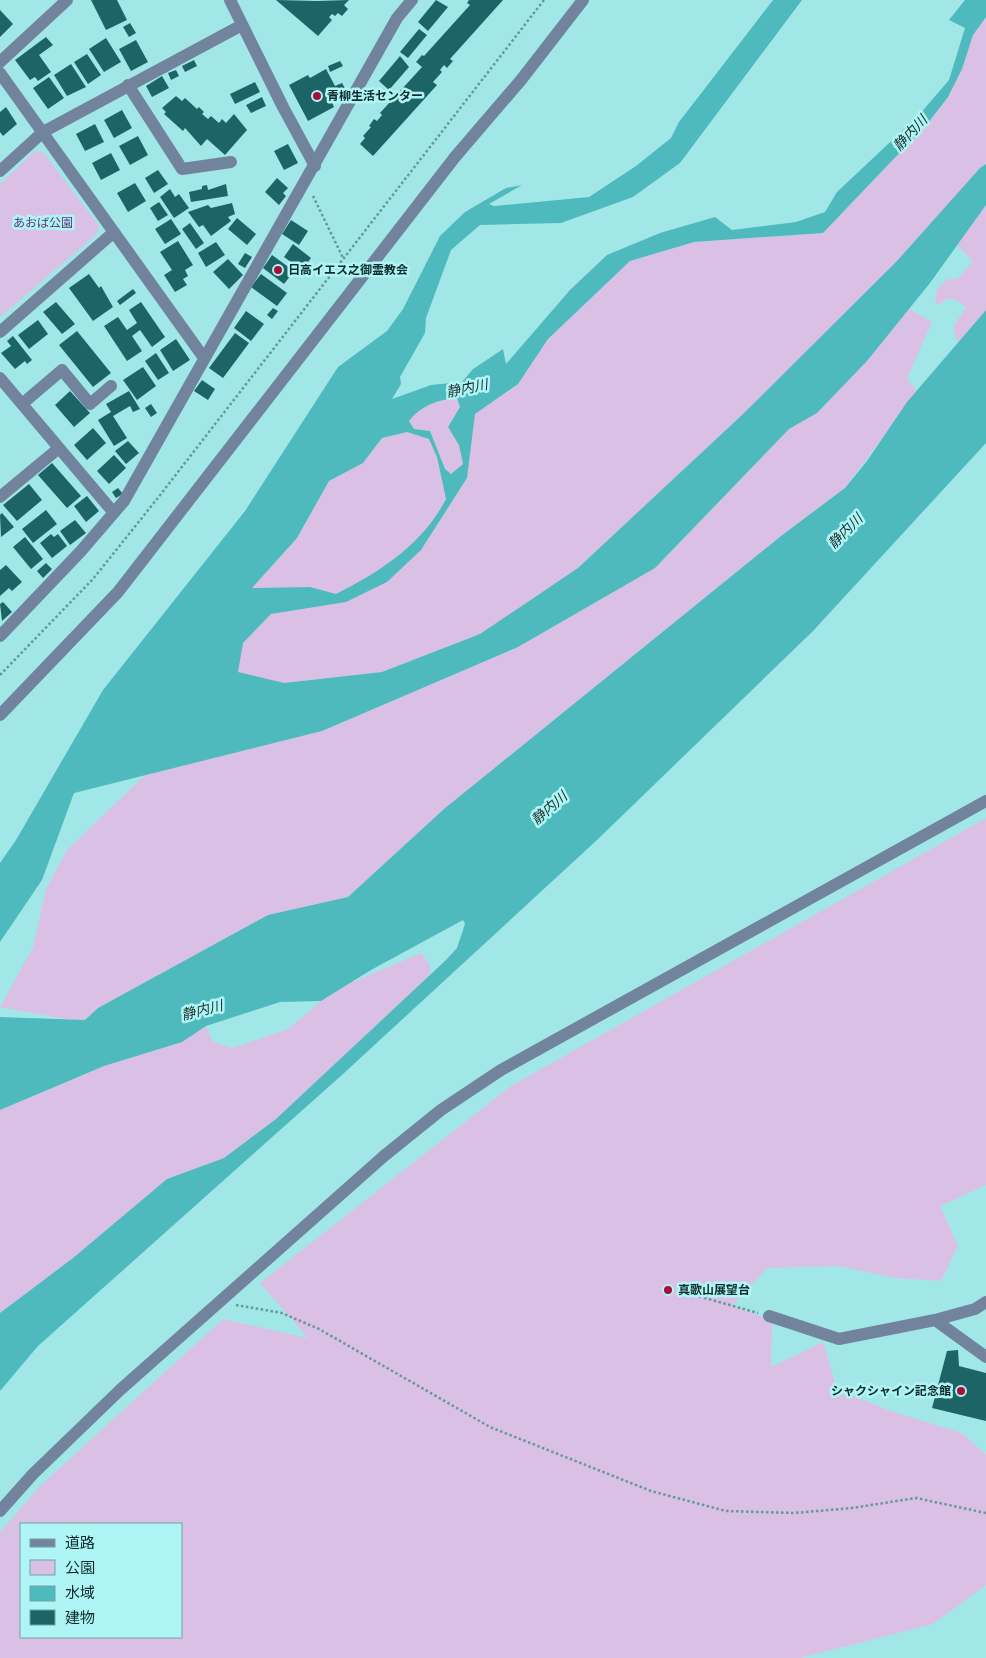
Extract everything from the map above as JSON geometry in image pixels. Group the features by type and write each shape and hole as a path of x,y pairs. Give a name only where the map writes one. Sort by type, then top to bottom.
{"street":[{"path":"0,62 67,0"},
{"path":"230,0 315,166"},
{"path":"0,636 124,501 397,18 412,0"},
{"path":"0,715 118,592 456,157 521,80 583,0"},
{"path":"0,172 43,132 242,25"},
{"path":"0,73 204,358"},
{"path":"128,85 182,169 231,162"},
{"path":"0,332 90,258 114,232"},
{"path":"22,404 62,370 90,404 111,386"},
{"path":"0,378 114,513"},
{"path":"0,497 59,448"},
{"path":"0,1511 33,1474 120,1390 384,1156 441,1110 501,1070 986,800"},
{"path":"769,1316 839,1339 936,1320 975,1309 986,1302"},
{"path":"936,1320 986,1357"}],"path":[{"path":"0,675 98,572 544,0"},
{"path":"305,182 343,258"},
{"path":"680,1291 769,1316"},
{"path":"219,1302 282,1313 320,1329 490,1427 651,1491 716,1509 726,1511 794,1512 852,1508 916,1498 986,1513"}],"green space":[{"path":"986,17 986,163 897,261 742,415 578,568 480,634 382,672 284,683 237,672 243,643 271,614 346,602 421,550 467,478 474,414 518,384 548,339 630,261 694,242 823,233 928,123 948,97 962,69 973,35"},
{"name":"あおば公園","path":"35,151 44,153 99,226 97,234 0,317 0,184"},
{"path":"986,205 986,310 958,343 953,327 966,307 948,298 939,305 935,303 937,289 947,279 957,279 973,261 957,245"},
{"path":"909,309 932,322 907,379 917,391 845,488 781,536 444,809 348,897 268,915 98,1008 85,1020 66,1019 0,1007 33,947 46,889 67,850 145,775 322,731 518,647 655,568 789,429 817,413 867,361"},
{"path":"457,398 460,407 448,427 459,445 463,464 451,474 445,469 430,431 414,429 409,421 430,404"},
{"path":"407,432 429,439 437,457 446,499 437,515 413,543 385,566 336,594 309,587 252,588 297,538 329,481 363,463 382,438"},
{"path":"986,818 986,1185 940,1206 958,1246 941,1281 896,1278 838,1266 767,1268 732,1306 772,1320 771,1367 823,1342 837,1389 888,1410 962,1433 986,1455 986,1585 933,1624 800,1658 0,1658 0,1532 40,1486 223,1319 308,1338 260,1283 511,1086"},
{"path":"421,953 430,965 430,975 276,1119 224,1158 167,1179 73,1258 0,1313 0,1110 104,1066 182,1042 206,1026 213,1042 233,1048 288,1029 321,1001 348,984"}],"water":[{"name":"静内川","path":"773,0 802,0 680,163 633,197 561,223 480,225 451,250 426,318 425,333 400,377 401,384 392,399 431,385 462,382 473,369 503,349 506,364 570,290 607,255 660,233 715,217 732,230 796,222 825,212 837,192 919,115 949,80 965,28 949,20 965,0 986,0 986,17 973,35 962,69 948,97 928,123 823,233 694,242 630,261 548,339 518,384 475,414 467,478 421,550 387,582 346,602 271,614 243,643 238,672 284,683 382,672 480,634 578,568 742,415 897,261 980,168 986,164 986,205 930,283 867,361 817,413 789,429 655,568 518,647 322,731 74,793 42,880 0,942 0,863 16,840 103,690 245,511 338,367 387,331 403,309 440,236 465,212 506,188 522,185 489,204 494,206 589,197 636,166 671,138 679,122","holes":["457,398 460,407 448,427 459,445 463,464 451,474 445,469 430,431 414,429 409,421 430,404","407,432 429,439 437,457 446,499 425,530 413,543 369,576 336,594 310,587 252,588 297,538 329,481 363,463 382,438"]},
{"name":"静内川","path":"986,310 986,443 813,631 597,840 343,1074 38,1346 0,1391 0,1313 73,1258 167,1179 224,1158 276,1119 446,960 457,948 465,924 463,920 371,970 321,1001 280,1002 206,1026 182,1042 104,1066 0,1110 0,1017 85,1020 98,1008 268,915 348,897 444,809 781,536 845,488 867,461 907,402"}],"building":[{"path":"91,0 117,0 127,20 106,30"},
{"path":"276,0 349,0 344,5 348,9 342,16 338,13 335,16 332,14 329,17 332,20 318,36"},
{"path":"436,0 448,7 428,31 418,22"},
{"path":"469,0 503,0 450,59 453,61 447,68 444,65 440,70 442,72 433,82 437,85 373,156 360,144 365,138 363,136 371,127 369,126 374,119 377,121 382,115 380,113 422,67 416,62 422,55 424,56 470,5 467,3"},
{"path":"0,10 13,24 0,37"},
{"path":"130,23 136,33 129,37 123,27"},
{"path":"419,29 427,35 408,58 400,52"},
{"path":"46,37 53,45 39,55 51,72 38,81 35,77 30,80 15,60"},
{"path":"106,38 121,62 104,72 89,49"},
{"path":"136,40 148,62 131,71 119,49"},
{"path":"87,54 101,75 88,84 74,62"},
{"path":"400,56 409,67 389,90 379,81"},
{"path":"194,60 197,66 185,72 182,66"},
{"path":"340,61 343,66 330,72 328,66"},
{"path":"71,64 86,87 67,96 54,75"},
{"name":"青柳生活センター","path":"326,69 335,86 342,83 347,92 331,100 334,107 308,121 289,85 308,75 310,78"},
{"path":"176,70 179,76 171,80 168,73"},
{"path":"162,76 169,88 152,97 146,86"},
{"path":"49,77 64,98 48,109 33,88"},
{"path":"255,82 260,92 235,104 230,94"},
{"path":"176,96 182,101 185,98 197,109 199,107 204,112 202,114 208,119 211,116 219,123 222,119 226,123 234,114 247,130 225,155 207,139 201,146 185,128 183,131 164,114 166,112 162,108"},
{"path":"262,97 266,106 251,113 246,105"},
{"path":"6,107 17,124 3,136 0,132 0,112"},
{"path":"122,110 132,128 114,138 104,120"},
{"path":"95,124 104,142 85,151 76,134"},
{"path":"138,136 148,155 130,165 119,146"},
{"path":"288,144 298,163 284,170 274,151"},
{"path":"111,153 120,170 101,180 92,163"},
{"path":"158,170 168,184 154,193 145,178"},
{"path":"277,178 288,188 283,193 286,196 279,205 265,192"},
{"path":"135,183 146,201 128,212 117,193"},
{"path":"226,184 228,196 191,202 189,192 202,189 202,186 207,185 208,190"},
{"path":"170,189 175,197 179,194 189,208 174,218 160,197"},
{"path":"159,202 168,215 158,221 150,208"},
{"path":"232,203 235,214 228,217 231,221 211,236 203,225 199,227 188,212 208,205 211,208"},
{"path":"237,218 256,234 247,245 228,229"},
{"path":"171,219 181,234 165,244 155,229"},
{"path":"291,220 308,231 299,245 282,234"},
{"path":"190,223 204,243 196,249 182,229"},
{"path":"178,241 193,265 185,270 188,276 183,279 187,285 175,292 164,275 172,270 160,252"},
{"path":"216,242 225,255 206,267 198,253"},
{"path":"293,244 311,258 302,270 284,257"},
{"path":"245,253 252,257 245,268 238,264"},
{"name":"日高イエス之御霊教会","path":"272,255 294,271 284,284 263,268"},
{"path":"228,259 243,275 229,289 213,272"},
{"path":"89,274 99,288 101,286 113,307 93,321 69,288"},
{"path":"261,274 287,293 277,306 251,287"},
{"path":"133,289 136,293 120,305 117,301"},
{"path":"56,302 75,324 62,334 43,312"},
{"path":"141,302 165,337 152,347 140,330 132,336 142,351 127,361 104,326 118,317 127,330 137,323 129,310"},
{"path":"273,308 278,311 272,319 267,315"},
{"path":"246,311 264,324 251,341 234,328"},
{"path":"38,320 48,334 29,349 18,335"},
{"path":"77,331 111,373 93,387 59,345"},
{"path":"235,333 249,343 223,378 209,368"},
{"path":"13,336 32,360 27,364 25,361 15,369 1,353 11,346 7,341"},
{"path":"176,339 190,360 173,371 160,350"},
{"path":"156,353 169,373 158,380 145,361"},
{"path":"143,367 156,386 137,400 123,380"},
{"path":"202,380 215,389 208,400 194,391"},
{"path":"70,391 90,413 74,427 55,405"},
{"path":"129,391 140,409 133,412 130,406 113,416 127,438 114,446 98,420 111,412 106,404"},
{"path":"151,404 157,413 151,417 145,408"},
{"path":"93,428 106,443 87,460 74,445"},
{"path":"128,441 139,453 126,464 115,451"},
{"path":"114,455 126,468 109,484 97,471"},
{"path":"52,463 81,496 67,508 38,475"},
{"path":"29,484 42,500 17,521 3,505"},
{"path":"118,488 123,494 116,498 112,492"},
{"path":"87,496 99,511 86,522 74,506"},
{"path":"46,510 57,524 33,543 22,529"},
{"path":"2,513 14,527 1,537 0,515"},
{"path":"75,520 86,533 70,545 60,531"},
{"path":"51,534 54,537 58,534 67,546 52,558 40,543"},
{"path":"25,537 43,559 31,569 13,547"},
{"path":"46,563 52,569 43,578 37,571"},
{"path":"6,565 22,582 12,591 9,588 0,596 0,570"},
{"path":"3,602 12,612 2,621 0,604"},
{"name":"シャクシャイン記念館","path":"958,1350 959,1366 986,1373 986,1421 932,1408 947,1351"}],"place":[{"name":"青柳生活センター","path":"317,96"},
{"name":"日高イエス之御霊教会","path":"278,270"},
{"name":"真歌山展望台","path":"668,1290"},
{"name":"シャクシャイン記念館","path":"961,1391"}]}
